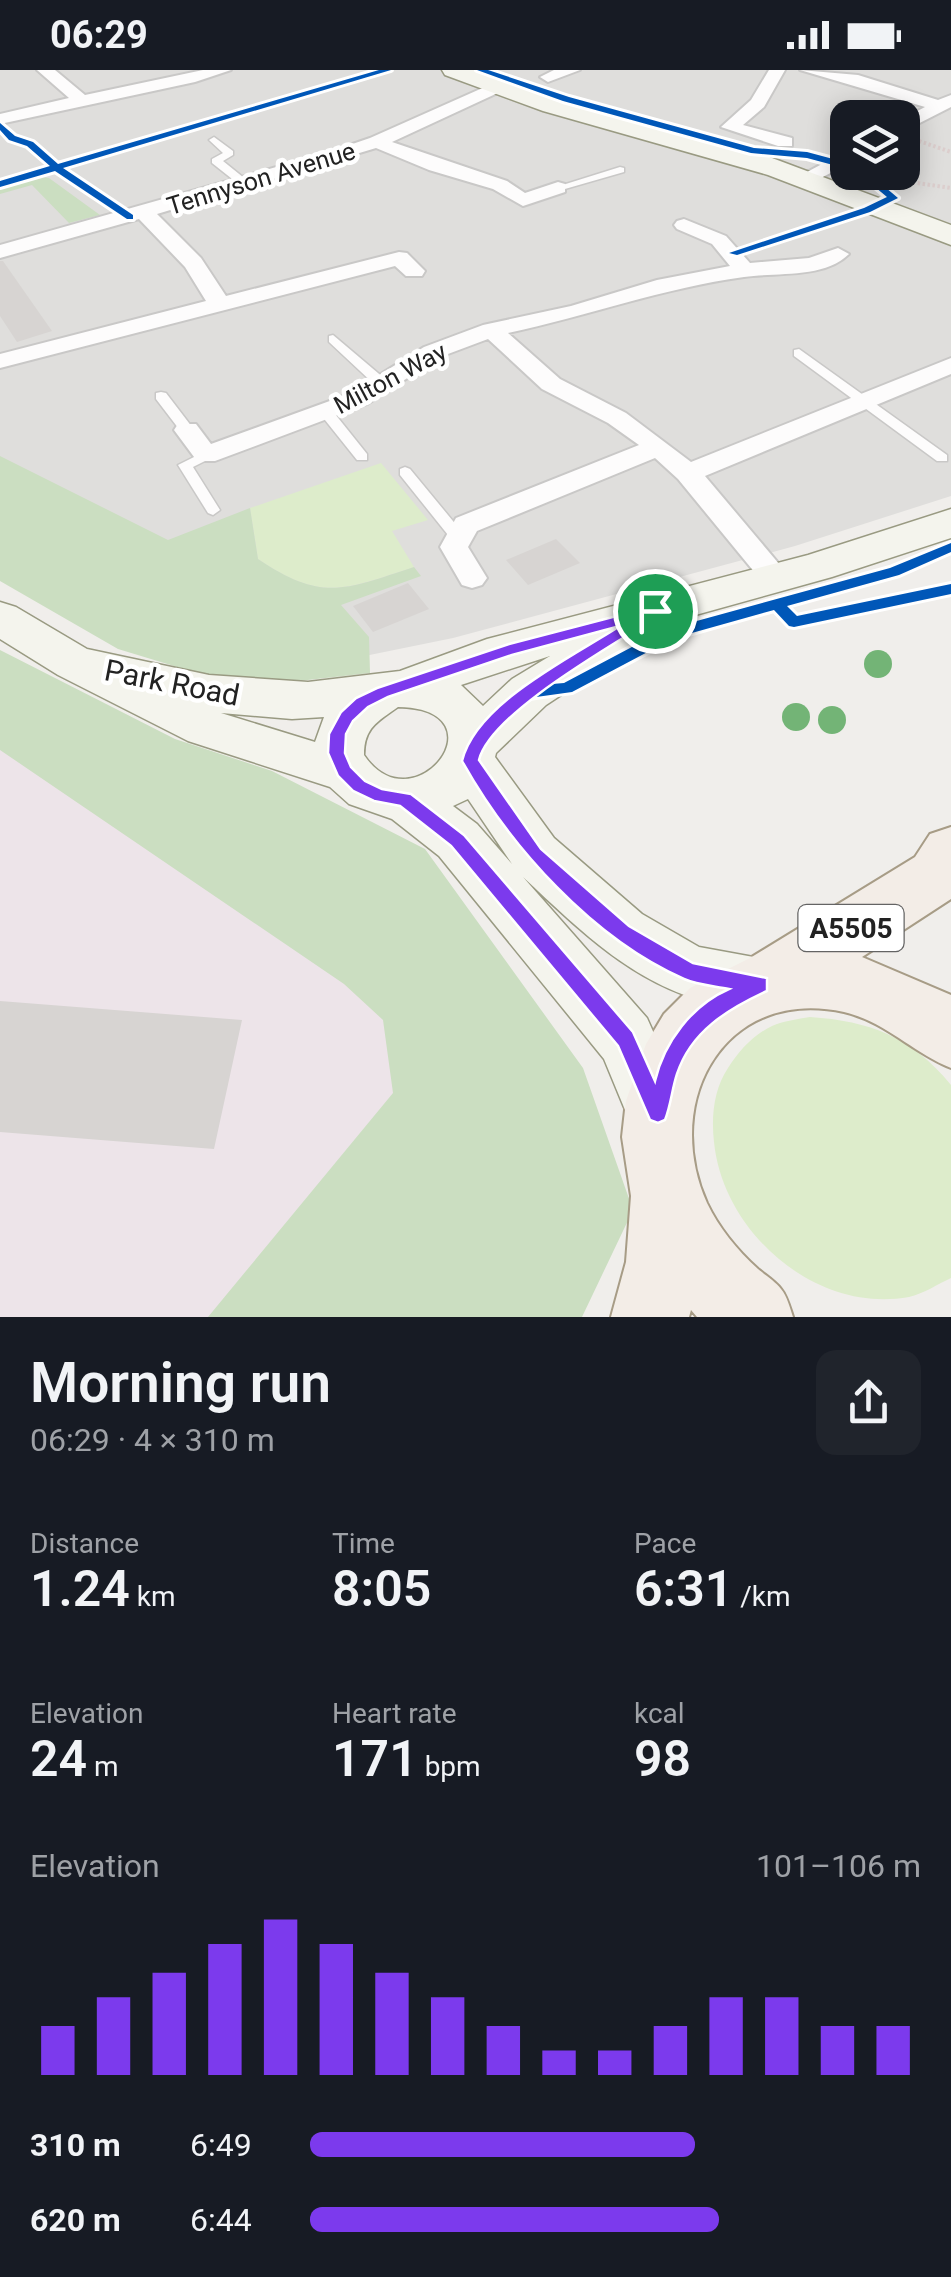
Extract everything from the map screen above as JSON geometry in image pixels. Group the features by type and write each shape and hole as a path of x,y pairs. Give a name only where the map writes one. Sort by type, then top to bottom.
{"main road":[{"name":"A5505","path":"764,983 943,864"},
{"path":"650,1317 664,1262 666,1193 658,1151 658,1112 668,1068 690,1030 721,1002 764,983 812,978 858,985 903,1002 951,1036"},
{"path":"666,1193 688,1244 723,1290 754,1317"}],"street":[{"path":"45,70 80,98"},
{"path":"0,119 80,98 223,70"},
{"path":"454,70 496,87 806,178 830,181"},
{"path":"548,77 572,70"},
{"path":"777,70 758,102 730,127 785,142"},
{"path":"808,70 945,104"},
{"name":"Tennyson Avenue","path":"0,252 245,184 377,142 496,87"},
{"path":"920,117 945,104"},
{"name":"Tennyson Avenue","path":"377,142 436,166 500,185 523,200 558,188"},
{"path":"806,178 830,165"},
{"path":"880,190 951,236"},
{"name":"Tennyson Avenue","path":"145,213 193,263 218,303"},
{"path":"684,224 719,240 744,270"},
{"name":"Milton Way","path":"206,455 358,399 432,352 491,330 576,312 657,287 744,270 812,264 838,254"},
{"path":"0,361 399,258 414,272"},
{"path":"491,330 551,384 618,418 688,473 775,578"},
{"path":"688,473 951,365"},
{"path":"188,430 206,455"},
{"path":"472,578 454,547 466,525 658,447"},
{"path":"655,611 529,692 445,788 404,799 380,796 359,786 344,771 337,753 338,734 354,709 393,691 498,653 775,578 951,523"},
{"path":"0,618 74,663"},
{"name":"Park Road","path":"74,663 195,692 295,702 393,691"},
{"name":"Park Road","path":"74,663 205,727 344,771"},
{"path":"393,691 425,690 454,703 472,724 473,752 535,854 622,932 689,972 764,983"},
{"path":"404,799 458,840 626,1039 658,1112"}],"lane":[{"path":"214,140 229,153 216,161 245,184"},
{"path":"558,188 620,170"},
{"path":"333,339 380,382"},
{"path":"799,353 942,458"},
{"path":"161,396 188,430"},
{"path":"326,412 362,458"},
{"path":"206,455 185,465 213,510"},
{"path":"405,472 457,536"}],"path":[{"path":"920,140 951,152"},
{"path":"920,187 951,188"}],"shaded area":[{"path":"0,70 951,70 951,496 795,546 453,638 350,659 0,569"},
{"path":"0,732 349,925 437,1079 289,1317 0,1317"}],"green space":[{"path":"43,177 100,215 69,223 32,185 0,194 0,189"},
{"path":"0,456 168,540 250,508 258,559 300,582 318,587 352,586 414,567 421,576 341,605 369,637 370,673 272,684 230,683 118,649 0,581"},
{"path":"381,463 428,520 392,531 414,567 334,588 300,582 258,559 250,508"},
{"path":"0,650 175,739 272,771 425,849 583,1068 633,1210 582,1317 208,1317 393,1093 383,1020 344,984 0,750"},
{"path":"810,1017 852,1023 888,1034 921,1055 951,1085 951,1278 920,1294 874,1299 840,1293 808,1279 780,1260 755,1235 735,1207 721,1175 713,1122 723,1076 759,1034 776,1024"}],"building":[{"path":"0,261 52,331 17,342 0,316"},
{"path":"556,539 580,563 528,585 506,560"},
{"path":"408,583 429,609 373,632 353,606"},
{"path":"0,1001 242,1020 214,1149 0,1132"}],"cycle path":[{"path":"0,184 387,70"},
{"path":"481,70 566,99 754,151 807,155 830,161"},
{"path":"0,125 12,138 30,144 57,168 130,217"},
{"path":"734,253 893,198 883,190"},
{"path":"529,692 567,688 669,634 894,572 951,547"},
{"path":"777,604 794,622 951,589"}],"route":[{"path":"655,611 529,692 475,742 470,761 535,854 622,932 689,972 760,985 721,1002 690,1030 668,1068 658,1112 626,1039 458,840 404,799 380,796 359,786 344,771 337,753 338,734 347,716 362,702 487,656 655,611"}]}
